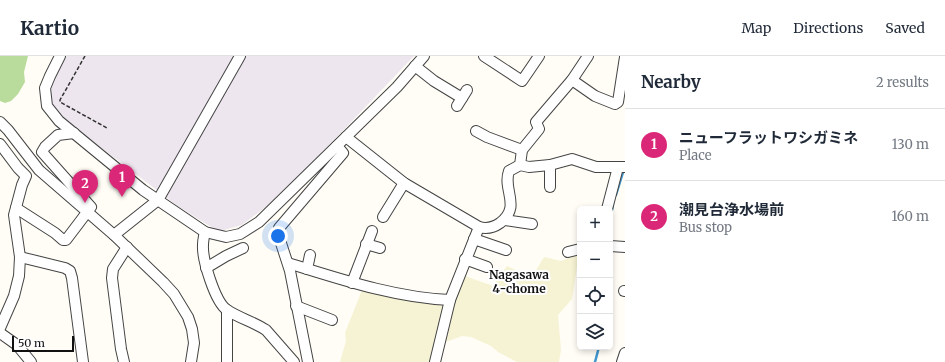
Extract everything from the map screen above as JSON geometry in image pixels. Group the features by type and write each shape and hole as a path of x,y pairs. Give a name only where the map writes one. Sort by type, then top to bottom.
{"street":[{"path":"60,56 46,88 47,106 59,121 143,190 205,232 226,237 240,234 259,222 397,87 424,56"},
{"path":"114,235 158,200 240,56"},
{"path":"484,56 522,81 539,56"},
{"path":"520,165 522,150 539,129 536,122 572,80 588,56"},
{"path":"572,80 595,96 615,104 618,102 625,58"},
{"path":"415,66 434,81 462,98"},
{"path":"0,122 39,170 114,235 164,282 181,304 188,317 194,343 191,362"},
{"path":"476,131 487,137 522,150"},
{"path":"16,208 55,233 63,240 66,240 91,207 42,152 45,147 58,135 74,133"},
{"path":"346,137 404,183 479,227 487,228 496,226 505,220 510,211 507,176 509,171 520,165 529,167 550,165 572,159 596,167 622,167 608,206"},
{"path":"0,144 26,176 14,214 20,257 19,276 14,296 5,306 0,328"},
{"path":"308,362 288,263 279,237 279,228 343,153 337,146"},
{"path":"550,165 550,187"},
{"path":"383,217 404,183"},
{"path":"505,220 532,224"},
{"path":"279,228 295,223"},
{"path":"435,362 450,300 479,227"},
{"path":"205,232 202,244 206,268 220,304 227,310 266,330 294,362"},
{"path":"352,283 366,244 372,232"},
{"path":"474,239 506,250"},
{"path":"366,244 380,248"},
{"path":"613,246 625,247"},
{"path":"124,362 112,278 114,269 127,247"},
{"path":"206,268 243,248"},
{"path":"568,252 577,250"},
{"path":"307,269 310,255"},
{"path":"20,257 65,268 70,271 83,362"},
{"path":"465,259 487,267"},
{"path":"288,263 352,283 429,299 450,300"},
{"path":"296,306 332,320"},
{"path":"227,310 227,362"},
{"path":"0,334 17,345 31,362"},
{"path":"622,362 625,353"}],"path":[{"path":"85,56 60,102 107,128"}],"shaded area":[{"path":"65,56 414,56 334,140 267,206 242,225 224,230 216,230 179,207 61,117 53,105 50,94 53,76"},
{"path":"577,255 577,267 572,299 558,315 561,350 559,362 517,362 498,352 491,346 471,337 462,336 443,343 447,337 452,299 462,275 493,286 507,266 532,277 544,257 561,261"},
{"path":"367,289 445,303 433,362 340,362 346,341 345,333 362,290"}],"green space":[{"path":"0,56 28,56 24,72 25,82 18,94 11,101 5,103 0,101"}],"waterway":[{"path":"616,195 624,169"},
{"path":"595,362 598,350"}],"place":[{"name":"ニューフラットワシガミネ","path":"122,197"},
{"name":"潮見台浄水場前","path":"85,203"}],"district":[{"name":"Nagasawa 4-chome","path":"519,282"}]}
